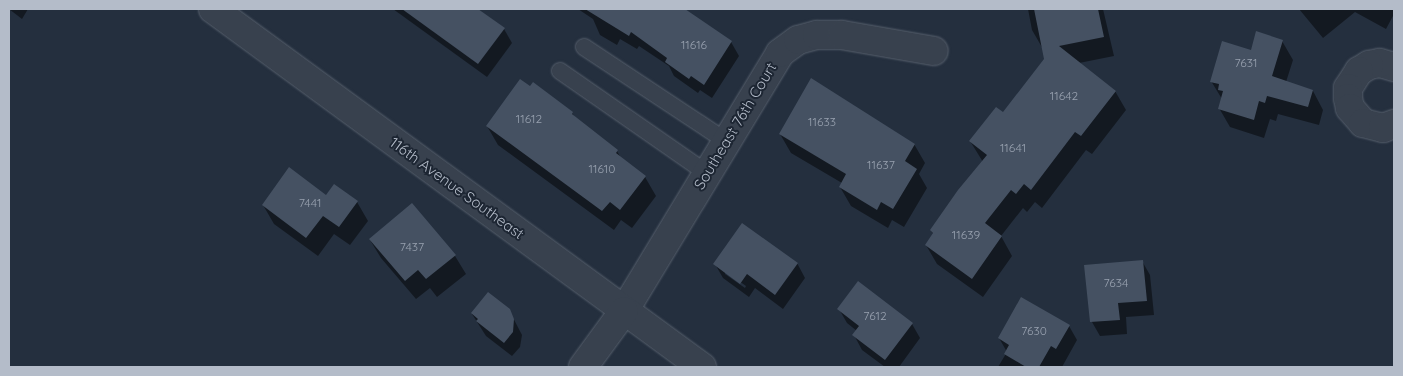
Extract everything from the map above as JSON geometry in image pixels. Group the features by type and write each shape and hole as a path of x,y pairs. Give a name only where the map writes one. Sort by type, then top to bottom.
{"street":[{"name":"116th Avenue Southeast","path":"213,9 702,367"},
{"name":"Southeast 76th Court","path":"583,367 624,311 769,68 780,53 798,40 817,35 842,35 934,51"},
{"path":"1394,67 1380,63 1369,65 1359,71 1348,88 1348,98 1350,108 1363,123 1382,128 1394,124"}],"lane":[{"path":"584,47 726,141"},
{"path":"560,71 707,173"}],"building":[{"path":"402,9 478,9 505,28 478,64"},
{"path":"585,9 685,9 732,41 704,85 691,76 689,79 665,62 667,58 631,32 629,36"},
{"path":"1034,9 1098,9 1104,37 1059,46 1116,91 1081,136 1075,132 1031,190 1024,184 1016,194 1011,190 985,223 1002,236 972,279 925,245 933,233 930,230 958,190 987,155 969,141 996,107 1003,112 1044,59"},
{"path":"1256,31 1283,40 1272,76 1313,90 1308,107 1267,96 1265,103 1259,101 1254,120 1218,109 1223,91 1218,90 1219,84 1210,82 1222,41 1251,50"},
{"path":"811,78 915,144 905,161 917,169 893,209 881,202 877,210 839,187 846,174 779,134"},
{"path":"520,79 530,86 533,82 573,112 572,114 618,150 616,153 646,176 620,210 610,202 602,211 486,126"},
{"path":"289,167 326,195 334,184 358,201 339,227 323,216 306,238 262,205"},
{"path":"412,203 456,255 426,279 418,270 405,281 369,239"},
{"path":"742,223 798,263 775,295 747,274 740,284 713,264"},
{"path":"1143,260 1147,301 1118,303 1120,320 1090,322 1084,265"},
{"path":"858,281 913,323 885,360 852,335 859,326 837,309"},
{"path":"488,292 510,309 514,319 513,332 504,343 476,321 478,319 471,313"},
{"path":"1021,297 1070,325 1056,349 1051,346 1039,367 1026,367 1004,354 1009,345 998,338"}]}
